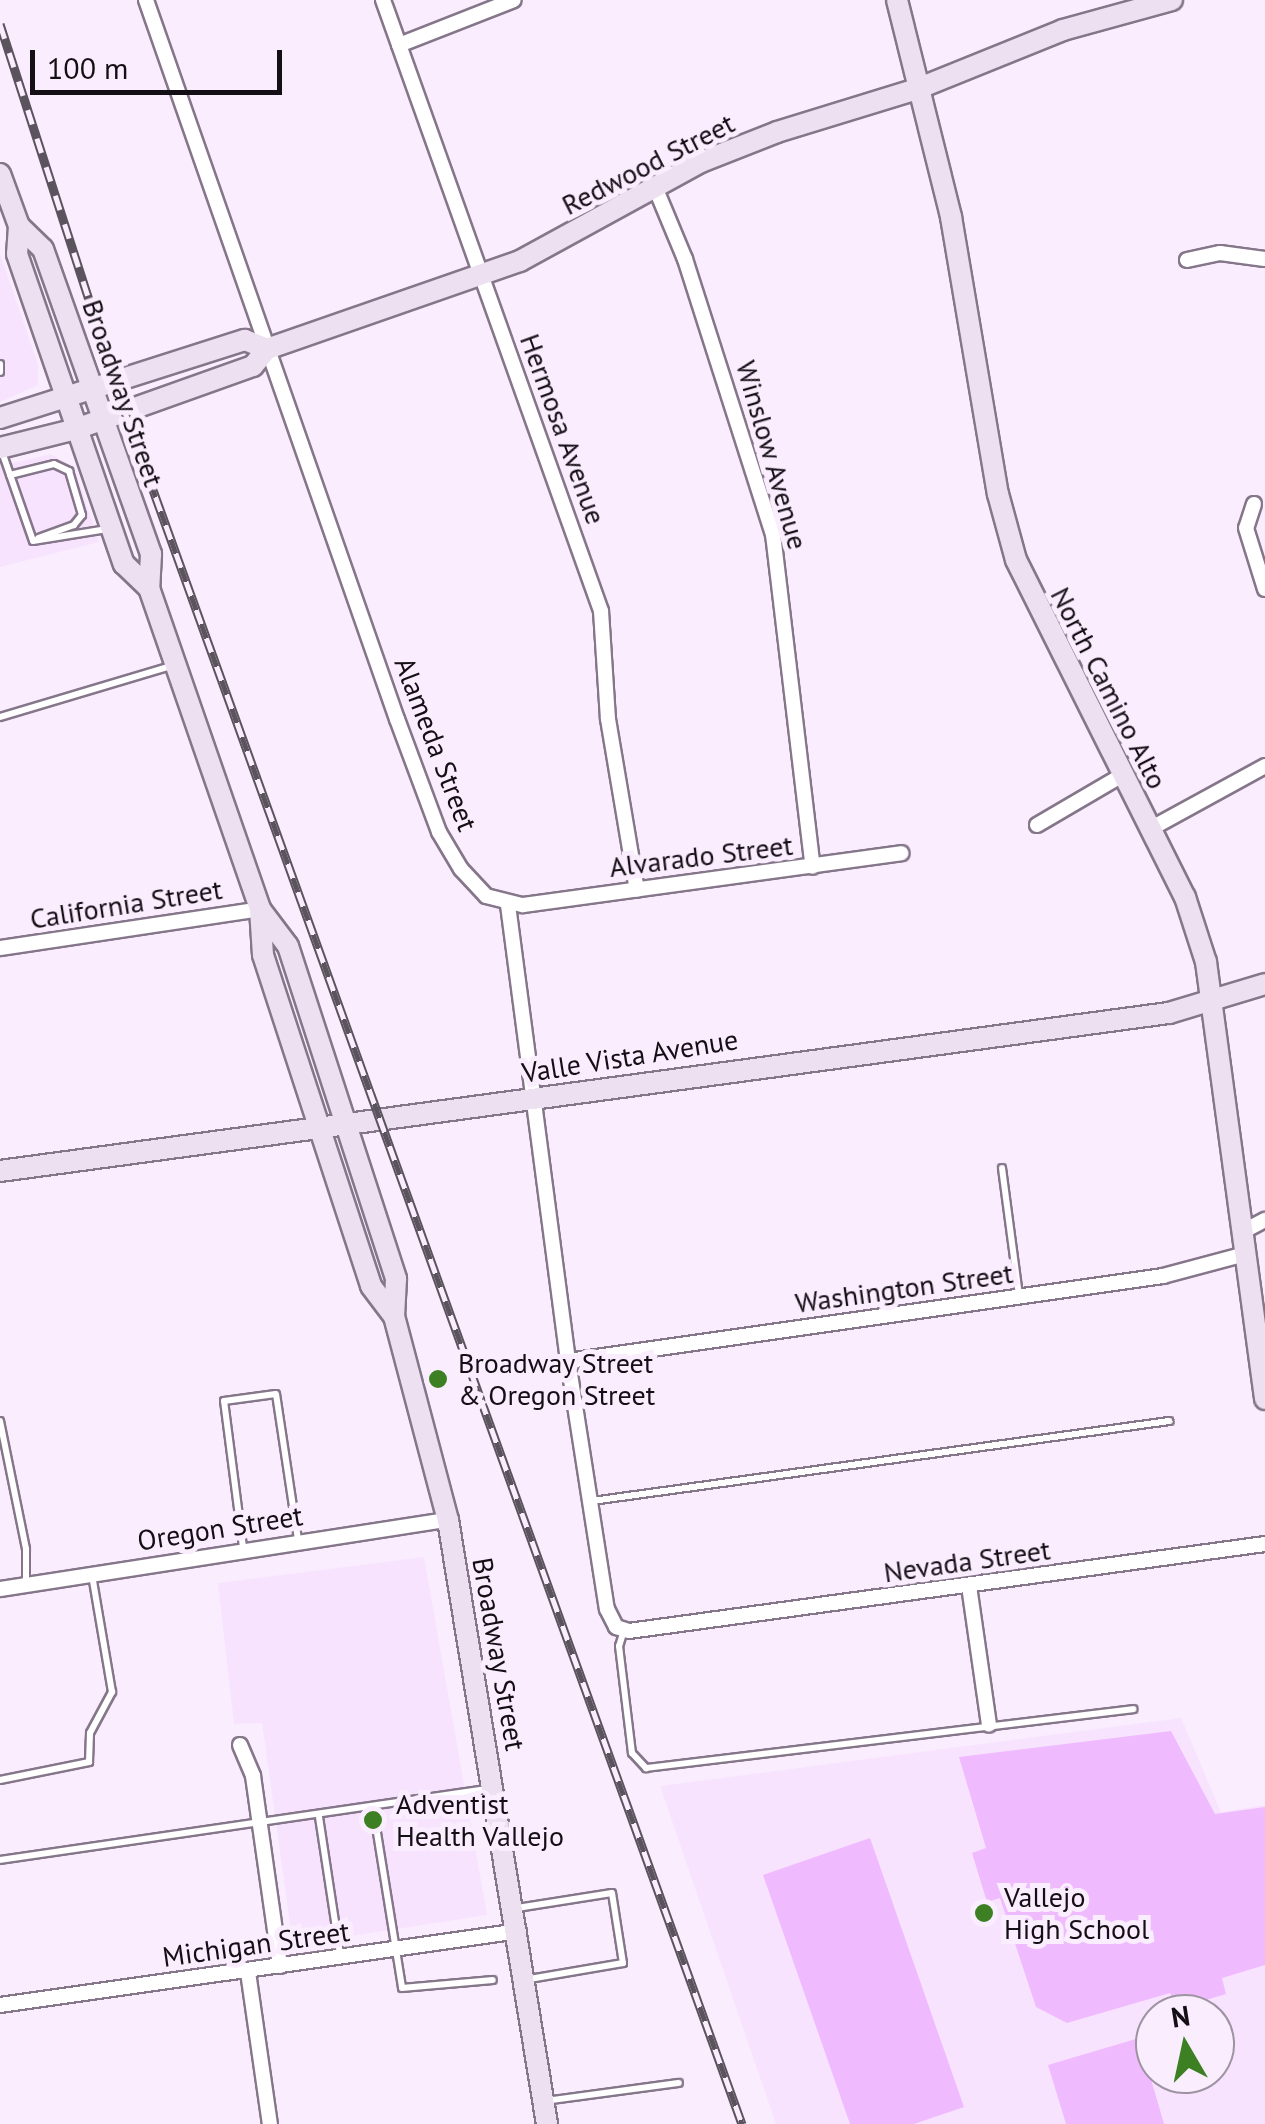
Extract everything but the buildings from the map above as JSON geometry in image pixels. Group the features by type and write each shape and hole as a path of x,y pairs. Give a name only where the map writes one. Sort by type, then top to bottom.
{"main road":[{"name":"North Camino Alto","path":"897,0 950,216 1003,520 1035,606 1185,897 1212,1002 1244,1254 1260,1328 1265,1398"},
{"name":"Redwood Street","path":"0,448 104,420 253,366 267,349 520,261 654,187 778,132 918,89 1063,30 1172,0"},
{"name":"Broadway Street","path":"0,174 19,226 17,254 111,528 124,564 149,588"},
{"name":"Broadway Street","path":"19,226 43,248 151,554 149,588 260,909 264,955 371,1286 394,1316"},
{"name":"Redwood Street","path":"0,418 94,393 245,340 267,349"},
{"name":"Broadway Street","path":"260,909 288,946 349,1122 396,1279 394,1316 448,1520 516,1908 548,2124"},
{"name":"Valle Vista Avenue","path":"0,1171 1212,1002 1265,984"}],"street":[{"name":"Alameda Street","path":"146,0 439,832 486,896 508,905"},
{"name":"Hermosa Avenue","path":"383,0 601,610 608,719 636,890"},
{"path":"399,46 514,0"},
{"name":"Winslow Avenue","path":"654,187 685,260 773,534 813,867"},
{"path":"1187,260 1220,253 1265,259"},
{"path":"1254,504 1246,528 1265,590"},
{"path":"1150,828 1265,766"},
{"path":"1037,825 1121,776"},
{"name":"Alvarado Street","path":"508,905 813,867 900,852"},
{"path":"508,905 568,1361 606,1608 624,1630"},
{"name":"California Street","path":"0,948 260,909"},
{"path":"1244,1231 1265,1220"},
{"name":"Washington Street","path":"568,1361 1163,1276 1244,1254"},
{"name":"Oregon Street","path":"0,1589 244,1548 448,1520"},
{"name":"Nevada Street","path":"624,1630 1265,1544"},
{"path":"969,1586 989,1725"},
{"path":"240,1745 261,1826 280,1966"},
{"name":"Michigan Street","path":"0,2004 519,1931"},
{"path":"248,1972 270,2124"}],"lane":[{"path":"0,364 0,372"},
{"path":"0,448 33,542"},
{"path":"10,475 54,464 69,471 82,515 74,525 54,527 33,542"},
{"path":"33,542 111,528"},
{"path":"0,717 175,664"},
{"path":"1002,1168 1019,1296"},
{"path":"244,1548 224,1401 276,1394 298,1540"},
{"path":"0,1421 26,1549 26,1585"},
{"path":"591,1501 1168,1421"},
{"path":"0,1780 88,1762 90,1733 112,1692 92,1575"},
{"path":"624,1630 619,1646 632,1753 646,1768 1134,1709"},
{"path":"0,1860 261,1826 495,1788"},
{"path":"372,1808 402,1988 493,1980"},
{"path":"319,1817 341,1958"},
{"path":"516,1908 612,1893 623,1963 526,1979"},
{"path":"544,2101 680,2083"}],"shaded area":[{"path":"0,254 38,364 38,385 0,402"},
{"path":"51,454 74,467 99,542 0,567 0,466"},
{"name":"Adventist Health Vallejo","path":"424,1557 487,1915 293,1945 262,1723 234,1724 218,1583"},
{"name":"Vallejo High School","path":"1181,1718 1221,1812 1265,1805 1265,2124 776,2124 660,1786"},
{"path":"1171,1731 1215,1814 1265,1807 1265,1965 1222,1978 1226,1994 1135,1994 1135,2003 1067,2023 1036,2007 1000,1898 987,1902 972,1853 986,1848 959,1757"},
{"path":"870,1838 964,2107 914,2124 850,2124 763,1875"},
{"path":"1135,2039 1135,2094 1155,2094 1164,2124 1066,2124 1048,2065"}],"railway":[{"path":"0,24 125,412 742,2124"}],"place":[{"name":"Broadway Street & Oregon Street","path":"438,1379"},
{"name":"Adventist Health Vallejo","path":"373,1820"},
{"name":"Vallejo High School","path":"984,1913"}]}
